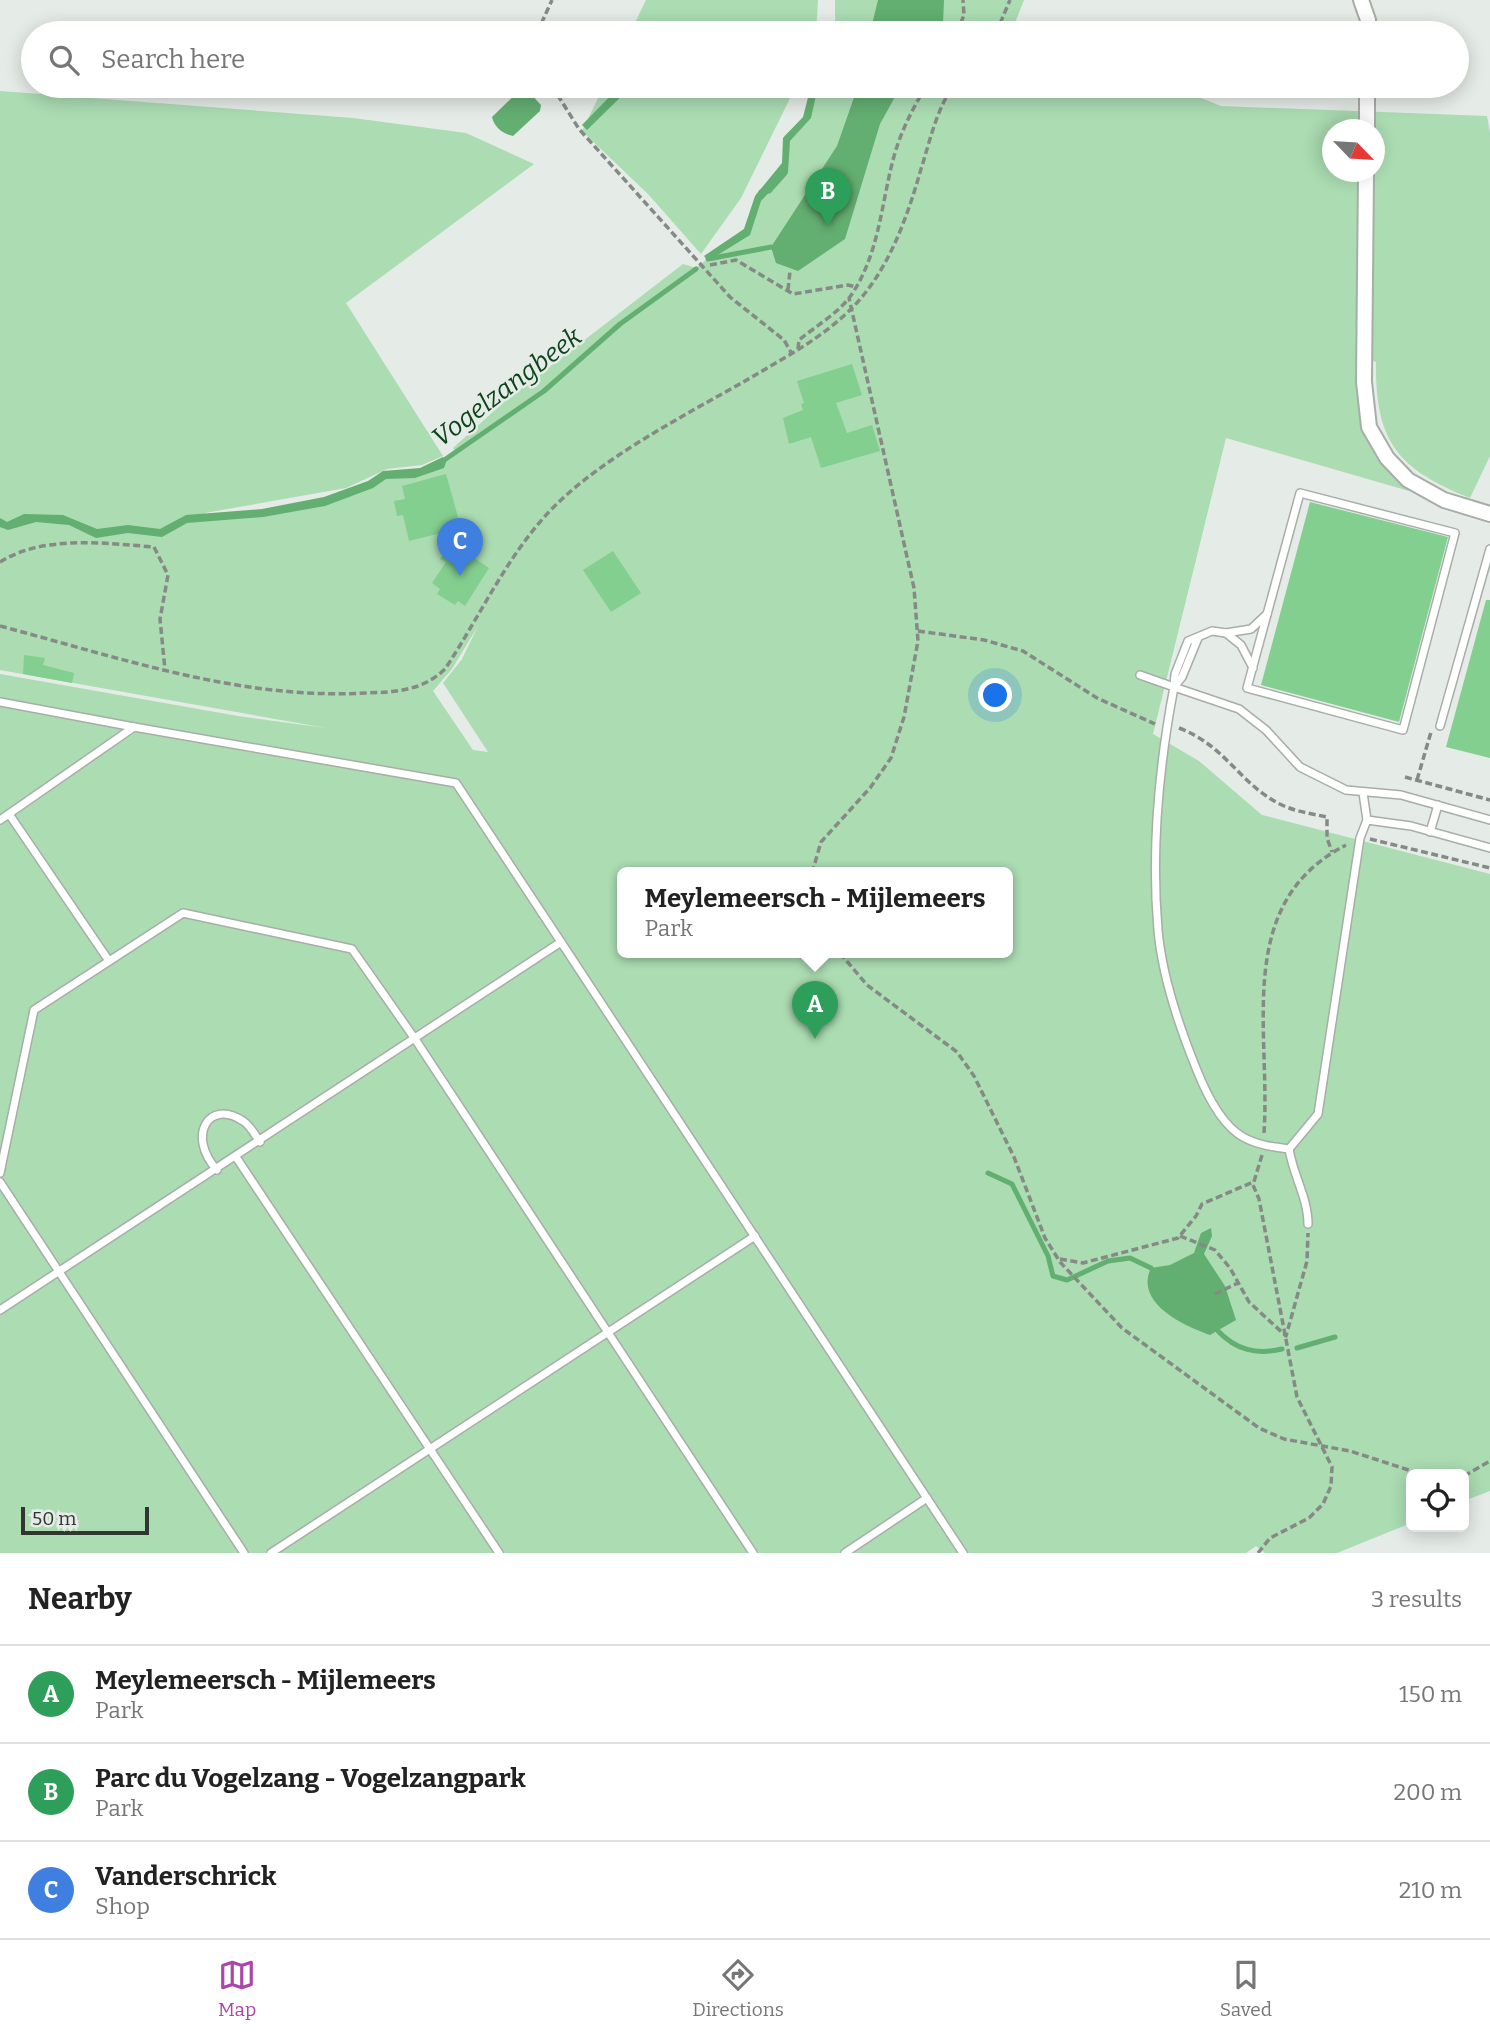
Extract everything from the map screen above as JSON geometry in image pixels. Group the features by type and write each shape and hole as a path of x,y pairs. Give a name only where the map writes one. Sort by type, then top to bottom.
{"street":[{"path":"1361,0 1368,21"},
{"path":"1367,98 1367,119"},
{"path":"1366,182 1364,382 1369,427 1387,458 1408,480 1444,500 1490,514"}],"lane":[{"path":"1300,492 1455,533 1403,730 1247,688 1268,613 1300,492"},
{"path":"1440,726 1490,549"},
{"path":"1268,613 1251,629 1226,633 1212,631 1188,642 1175,674 1167,726 1157,844 1158,933 1182,1034 1201,1080 1221,1117 1242,1137 1289,1149"},
{"path":"1226,633 1241,645 1253,668"},
{"path":"1140,675 1239,709 1266,730 1300,767 1346,790 1401,795 1490,820"},
{"path":"0,702 456,783 963,1553"},
{"path":"0,820 134,727"},
{"path":"1308,1224 1308,1207 1293,1171 1289,1149 1318,1114 1360,838 1367,820 1363,793"},
{"path":"1430,832 1438,805"},
{"path":"9,814 109,961"},
{"path":"1367,820 1430,832 1490,848"},
{"path":"0,1173 34,1010 183,913 352,949 415,1039 753,1553"},
{"path":"0,1310 260,1142 561,942"},
{"path":"217,1170 204,1152 200,1138 206,1123 221,1114 234,1116 246,1122 260,1142"},
{"path":"236,1157 499,1553"},
{"path":"0,1182 244,1553"},
{"path":"271,1553 755,1236"},
{"path":"845,1553 927,1498"}],"path":[{"path":"542,21 552,0"},
{"path":"962,21 963,0"},
{"path":"1001,21 1010,0"},
{"path":"560,98 579,129 730,297 784,340 792,354"},
{"path":"798,350 799,340 849,298 856,287 875,245 893,159 907,118 919,98"},
{"path":"0,625 242,688 329,695 388,692 420,687 445,669 516,554 563,498 674,422 792,354 852,307 885,264 898,236 937,116 947,98"},
{"path":"710,265 736,260 793,294 848,285 856,287"},
{"path":"788,290 790,271"},
{"path":"814,867 821,842 870,788 891,758 909,694 918,631 914,588 849,298"},
{"path":"0,562 23,550 47,546 117,544 154,547 168,575 160,619 165,670"},
{"path":"918,631 984,640 1023,651 1097,698 1167,726 1202,736 1236,770 1275,801 1327,817 1327,838 1332,852"},
{"path":"1417,780 1433,726 1440,726"},
{"path":"1405,777 1490,800"},
{"path":"844,958 866,985 957,1052 987,1098 1045,1238 1074,1278 1122,1328 1164,1356 1246,1421 1284,1439 1350,1451 1406,1469"},
{"path":"1180,1236 1202,1204 1254,1181"},
{"path":"1058,1258 1083,1263 1180,1236 1211,1248 1230,1268 1256,1310 1286,1336 1307,1261 1308,1224"},
{"path":"1214,1294 1238,1283"},
{"path":"1469,1473 1490,1461"}],"shaded area":[{"path":"646,0 818,0 817,21 636,21"},
{"path":"835,0 1024,0 1016,21 835,21"},
{"path":"878,0 944,0 943,21 873,21"},
{"path":"0,91 21,93 21,98 92,98 353,118 466,133 534,164 346,303 443,456 422,465 387,469 346,488 205,513 203,520 327,500 382,475 437,468 455,451 453,448 504,402 683,264 696,268 744,229 757,193 784,163 784,136 805,117 809,98 1201,98 1221,106 1487,116 1490,133 1490,456 1470,498 1424,476 1395,449 1380,412 1376,362 1357,356 1357,397 1368,439 1381,463 1409,491 1226,438 1153,734 1199,761 1262,815 1490,874 1490,1491 1469,1499 1469,1469 1406,1469 1406,1525 1337,1553 1265,1553 1256,1546 1246,1553 0,1553 0,674 238,716 326,728 0,670","holes":["478,626 462,659 443,683 488,752 473,750 433,691 452,669"]},
{"path":"512,98 534,98 541,105 540,111 513,136 500,130 492,117"},
{"path":"598,98 790,98 741,198 701,254 648,194 582,131"},
{"path":"608,98 620,98 587,130 582,125"},
{"path":"808,98 815,98 811,118 790,141 788,172 761,201 750,235 708,261 704,256 744,229 755,196 782,163 783,138 803,117"},
{"path":"854,98 894,98 880,124 845,239 798,271 776,263 771,247 837,146"},
{"path":"443,457 446,462 444,468 415,478 386,479 373,488 325,506 263,517 187,523 162,537 128,533 96,538 69,525 36,522 8,530 0,527 0,518 7,522 24,514 63,515 97,529 128,525 160,529 186,515 262,509 324,497 368,481 383,471 420,468"},
{"path":"1211,1228 1212,1236 1204,1254 1225,1286 1236,1320 1210,1335 1187,1326 1164,1311 1149,1292 1148,1281 1151,1268 1170,1265 1194,1253 1201,1233"}],"building":[{"path":"852,364 862,395 836,403 847,433 872,425 880,451 821,468 811,437 789,444 783,418 803,410 801,404 804,403 797,381"},
{"path":"446,474 461,528 409,541 403,515 397,516 394,501 405,499 402,486"},
{"path":"1310,502 1448,537 1399,722 1261,685"},
{"path":"451,542 489,568 465,606 458,601 455,605 437,594 440,589 432,583 446,562 440,559"},
{"path":"613,551 641,593 611,612 583,570"},
{"path":"1486,600 1490,600 1490,758 1446,747"},
{"path":"24,655 45,658 43,665 74,673 72,683 23,674"}],"waterway":[{"name":"Vogelzangbeek","path":"761,192 769,191 785,173"},
{"path":"708,259 771,247"},
{"name":"Vogelzangbeek","path":"440,463 544,391 620,324 696,269"},
{"path":"988,1173 1012,1184 1048,1256 1053,1276 1067,1280 1108,1261 1130,1258 1151,1268"},
{"path":"1218,1331 1239,1347 1255,1351 1282,1349"},
{"path":"1297,1348 1335,1337"}],"place":[{"name":"Parc du Vogelzang - Vogelzangpark","path":"828,226"},
{"name":"Vanderschrick","path":"460,576"},
{"name":"Meylemeersch - Mijlemeers","path":"815,1039"}]}
